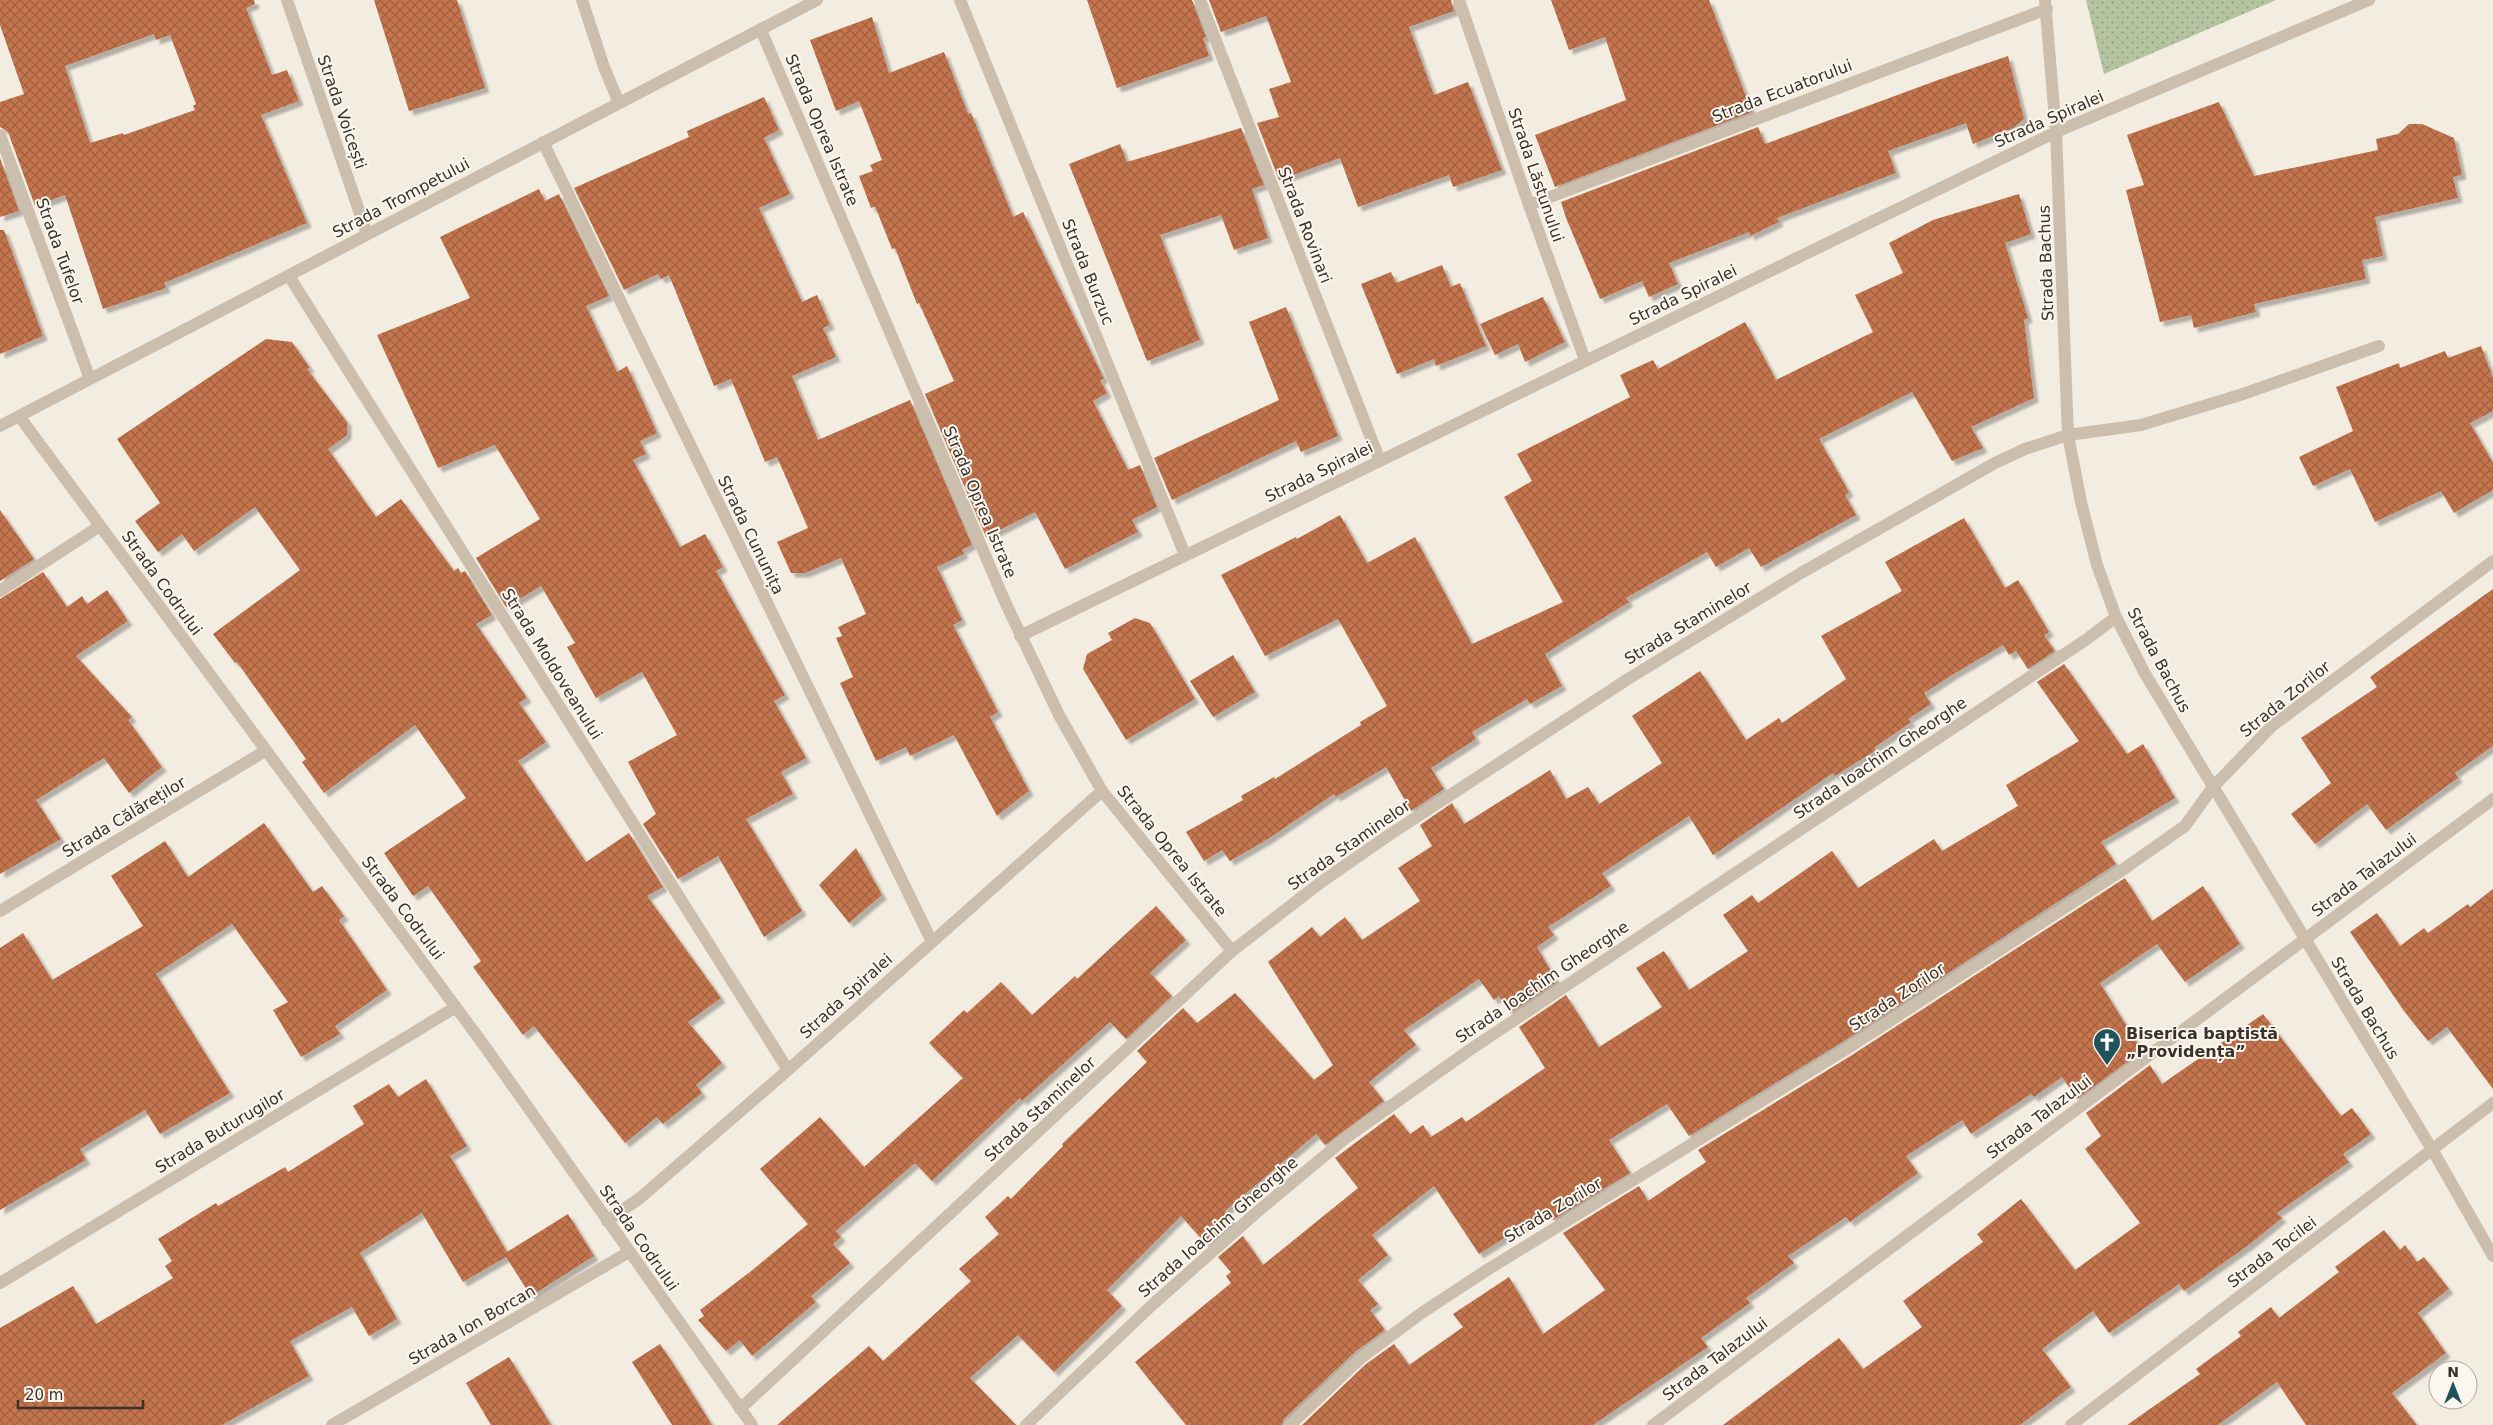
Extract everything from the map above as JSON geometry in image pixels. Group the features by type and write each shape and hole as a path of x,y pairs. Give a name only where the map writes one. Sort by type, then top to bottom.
{"street":[{"name":"Strada Voicești","path":"287,0 367,234"},
{"path":"582,0 604,67 619,103"},
{"name":"Strada Trompetului","path":"0,426 817,0"},
{"name":"Strada Burzuc","path":"960,0 1185,555"},
{"name":"Strada Rovinari","path":"1200,0 1380,461"},
{"name":"Strada Lăstunului","path":"1459,0 1529,205 1585,360"},
{"name":"Strada Spiralei","path":"1020,636 2056,132 2369,0"},
{"name":"Strada Ecuatorului","path":"1529,205 2046,5"},
{"name":"Strada Bachus","path":"2046,5 2056,132 2068,435 2081,502 2097,565 2116,617 2144,672 2433,1151 2493,1256"},
{"name":"Strada Oprea Istrate","path":"761,30 1020,636 1059,715 1102,791 1232,951"},
{"name":"Strada Tufelor","path":"0,135 90,379"},
{"name":"Strada Cununița","path":"543,142 932,942"},
{"name":"Strada Moldoveanului","path":"289,276 788,1070"},
{"name":"Strada Staminelor","path":"740,1409 1232,951 1320,884 1389,835 1628,679 1801,573 1928,499 2024,449 2068,435 2141,425 2240,395 2379,346"},
{"name":"Strada Codrului","path":"19,416 456,1007 752,1425"},
{"path":"0,591 100,526"},
{"name":"Strada Zorilor","path":"1290,1425 1361,1358 1423,1312 1487,1270 1848,1048 2115,875 2185,826 2213,787 2272,726 2493,561"},
{"name":"Strada Ioachim Gheorghe","path":"1026,1425 1151,1306 1257,1212 1347,1137 1471,1049 2079,645 2116,617"},
{"name":"Strada Călăreților","path":"0,911 265,751"},
{"name":"Strada Spiralei","path":"607,1221 640,1198 788,1070 1102,791"},
{"name":"Strada Talazului","path":"1653,1425 2493,798"},
{"name":"Strada Buturugilor","path":"0,1283 456,1007"},
{"name":"Strada Tocilei","path":"2071,1425 2433,1151 2493,1103"},
{"name":"Strada Ion Borcan","path":"332,1425 629,1252"}],"green space":[{"path":"2086,0 2276,0 2104,74"}],"building":[{"path":"0,0 254,0 255,4 246,8 272,75 287,70 299,101 261,115 307,223 164,283 166,288 103,309 65,195 35,206 8,132 0,127 0,102 24,94 0,25","holes":["154,34 156,40 170,35 196,104 193,106 195,110 124,135 123,133 90,143 65,66"]},
{"path":"374,0 457,0 485,88 409,111"},
{"path":"1087,0 1192,0 1206,37 1203,38 1209,56 1117,88"},
{"path":"1209,0 1451,0 1454,11 1409,27 1434,95 1468,82 1502,170 1453,187 1449,175 1358,207 1340,158 1279,180 1257,123 1279,117 1269,89 1291,82 1266,16 1221,32"},
{"path":"1551,0 1709,0 1752,112 1555,187 1535,135 1626,100 1605,37 1569,50"},
{"path":"872,17 889,73 944,52 968,114 971,113 1013,217 1023,212 1104,379 1100,380 1107,393 1093,401 1128,470 1140,465 1157,507 1132,520 1138,532 1065,569 1035,512 986,537 925,394 954,381 919,303 917,304 895,248 892,249 875,206 871,208 859,176 873,171 870,165 882,160 859,101 836,111 810,40"},
{"path":"2008,56 2024,119 2013,128 1973,144 1966,123 1888,151 1896,173 1777,218 1779,222 1750,236 1749,232 1669,263 1678,284 1649,297 1642,281 1600,299 1561,202 1758,127 1765,144"},
{"path":"764,97 779,130 764,138 790,194 759,208 802,302 817,295 830,325 823,328 836,357 792,376 818,440 910,400 972,545 962,550 964,554 937,567 962,620 953,625 998,712 990,717 1029,791 997,816 954,735 910,756 906,747 876,761 840,683 853,677 836,638 842,636 838,627 866,614 841,558 805,573 791,573 777,542 808,528 777,457 765,462 731,379 714,386 669,275 661,279 658,274 624,290 574,188 689,137 687,131"},
{"path":"2219,102 2254,176 2378,150 2376,139 2398,134 2409,124 2422,124 2454,138 2462,175 2453,177 2458,198 2375,217 2383,256 2362,260 2366,279 2254,304 2256,312 2194,328 2191,315 2160,322 2126,190 2144,185 2127,135"},
{"path":"1241,128 1264,185 1252,189 1268,238 1234,250 1221,215 1160,235 1200,340 1147,361 1069,164 1120,144 1127,162"},
{"path":"0,158 19,211 0,217"},
{"path":"539,189 545,201 559,194 609,296 586,306 617,372 627,366 657,433 640,441 646,454 633,460 680,547 705,534 723,567 716,571 785,695 774,701 806,758 781,772 793,794 746,819 802,911 764,937 718,856 678,879 643,824 656,814 628,762 677,735 642,672 596,698 567,647 575,643 541,586 506,607 476,558 540,519 495,445 438,468 377,335 470,298 440,237"},
{"path":"2019,194 2031,234 2005,243 2028,318 2024,320 2034,398 1971,427 1983,448 1952,461 1912,392 1819,439 1849,492 1845,495 1856,515 1761,567 1749,548 1716,567 1707,552 1626,598 1629,602 1545,654 1562,686 1530,704 1527,699 1472,732 1476,739 1431,768 1444,789 1411,811 1386,767 1336,797 1334,794 1268,839 1230,861 1222,850 1204,861 1186,832 1243,800 1241,796 1274,777 1275,779 1361,725 1360,722 1387,706 1338,619 1265,656 1221,575 1296,537 1297,539 1340,515 1367,563 1415,537 1472,644 1563,602 1504,497 1532,481 1517,454 1630,397 1620,375 1653,360 1658,369 1745,322 1776,380 1873,332 1855,295 1903,273 1889,243 1933,220"},
{"path":"0,230 4,230 43,336 0,354"},
{"path":"1442,265 1451,287 1460,283 1486,346 1436,366 1434,359 1397,374 1361,284 1391,272 1396,283"},
{"path":"1543,297 1565,342 1525,362 1518,344 1495,355 1480,324"},
{"path":"1286,307 1338,436 1301,452 1296,441 1172,500 1154,458 1279,400 1249,322"},
{"path":"266,339 292,342 310,368 307,369 347,422 347,435 328,449 376,517 401,499 454,571 458,568 461,573 465,571 492,615 476,624 527,698 519,703 546,742 518,761 586,862 629,833 663,887 647,896 721,998 688,1022 722,1063 696,1085 702,1093 663,1124 657,1117 625,1143 534,1026 523,1035 473,967 481,961 428,886 413,896 384,853 466,798 415,725 324,793 302,762 306,759 237,662 235,663 213,634 300,570 255,507 194,551 182,534 158,552 135,521 160,503 117,439"},
{"path":"2481,346 2493,378 2493,411 2470,423 2493,463 2493,490 2454,513 2441,491 2375,522 2350,469 2313,486 2299,457 2353,431 2336,387 2399,363 2400,368 2445,351 2448,358"},
{"path":"0,510 34,559 0,581"},
{"path":"1964,518 2005,588 2018,580 2049,632 2044,635 2055,651 2028,669 2016,651 2009,655 2003,645 1957,672 1924,693 1931,704 1908,719 1911,722 1874,748 1876,750 1835,776 1833,773 1713,855 1689,816 1602,873 1611,886 1548,927 1554,935 1537,947 1557,982 1510,1013 1499,996 1494,1000 1479,979 1404,1030 1416,1045 1369,1082 1384,1101 1325,1145 1316,1134 1225,1211 1233,1222 1207,1245 1181,1216 1107,1290 1122,1306 1054,1372 1018,1335 970,1378 1016,1425 777,1425 869,1346 883,1361 971,1281 959,1269 999,1234 985,1217 1008,1196 1011,1199 1063,1146 1062,1144 1147,1062 1137,1051 1183,1008 1197,1023 1235,993 1314,1080 1333,1065 1268,962 1312,927 1320,937 1345,917 1362,940 1420,901 1398,868 1432,846 1420,825 1452,803 1464,824 1550,770 1566,799 1588,787 1599,804 1662,763 1632,716 1700,671 1746,740 1779,718 1782,723 1846,679 1821,636 1902,591 1885,562"},
{"path":"43,572 67,607 82,596 87,604 107,590 128,621 76,656 132,717 128,720 162,767 129,793 104,758 36,800 61,839 0,874 0,599"},
{"path":"2493,589 2493,746 2455,773 2458,778 2386,830 2367,804 2315,844 2291,814 2331,783 2301,738 2377,687 2370,677"},
{"path":"1135,618 1150,623 1195,699 1126,740 1083,669 1087,654 1112,640 1108,633"},
{"path":"1233,655 1255,692 1213,717 1190,681"},
{"path":"2064,664 2127,754 2143,744 2175,798 2101,842 2116,864 1844,1041 1689,1136 1667,1104 1609,1140 1630,1173 1553,1220 1547,1211 1479,1254 1434,1186 1372,1235 1388,1255 1358,1280 1378,1304 1370,1310 1385,1330 1355,1352 1284,1419 1282,1425 1186,1425 1135,1362 1231,1283 1226,1276 1231,1272 1218,1257 1243,1236 1263,1265 1358,1188 1335,1158 1394,1114 1410,1134 1423,1125 1431,1137 1462,1117 1466,1122 1545,1068 1519,1027 1566,995 1599,1047 1662,1007 1636,968 1664,951 1689,990 1748,951 1723,915 1752,895 1758,903 1832,851 1858,888 1934,839 1942,851 2018,806 2006,785 2079,741 2037,682"},
{"path":"264,823 313,892 322,886 344,916 339,920 387,990 335,1026 340,1034 301,1057 273,1010 288,1002 232,924 156,974 230,1093 160,1134 145,1110 80,1149 86,1160 0,1210 0,948 23,933 52,980 143,926 111,876 165,841 188,877"},
{"path":"856,848 882,895 849,923 819,885"},
{"path":"2125,878 2152,921 2203,886 2240,944 2185,982 2157,944 2100,983 2142,1051 2077,1099 2062,1077 2034,1097 2031,1094 1971,1134 1962,1120 1906,1156 1918,1173 1850,1222 1846,1217 1788,1256 1794,1263 1746,1298 1750,1303 1701,1338 1708,1347 1593,1425 1302,1425 1366,1364 1394,1344 1409,1365 1463,1327 1453,1314 1509,1277 1543,1334 1605,1290 1563,1233 1639,1186 1648,1201 1706,1162 1698,1150 1852,1055"},
{"path":"2493,889 2493,1089 2447,1027 2428,1041 2404,1011 2350,932 2377,913 2400,946 2424,928 2428,933 2468,904 2470,907"},
{"path":"1156,906 1186,940 1150,973 1172,996 1126,1039 1110,1022 1022,1101 1020,1098 932,1181 915,1163 836,1231 841,1237 833,1244 850,1263 811,1296 816,1302 752,1356 740,1340 726,1351 698,1320 704,1316 700,1310 808,1224 760,1169 820,1117 864,1167 963,1078 929,1043 964,1010 967,1013 1001,982 1032,1015 1075,976 1077,979"},
{"path":"2263,1014 2341,1116 2352,1108 2371,1134 2343,1154 2349,1162 2277,1213 2282,1218 2250,1244 2184,1291 2179,1284 2109,1333 2093,1311 2042,1349 2071,1387 2020,1425 1723,1425 1839,1338 1863,1369 1922,1327 1903,1301 1983,1242 1977,1234 2021,1199 2075,1270 2140,1223 2085,1149 2101,1136 2086,1113 2150,1065 2162,1084"},
{"path":"426,1079 467,1146 450,1156 507,1252 568,1214 594,1256 531,1296 506,1257 463,1282 422,1213 360,1253 397,1319 369,1336 352,1307 290,1341 309,1376 222,1425 0,1425 0,1328 73,1286 96,1324 173,1278 165,1266 172,1261 158,1239 216,1203 218,1206 285,1167 288,1172 364,1124 353,1106 389,1084 398,1097"},
{"path":"2384,1230 2400,1250 2405,1245 2417,1262 2424,1257 2449,1289 2418,1313 2446,1353 2437,1360 2428,1360 2428,1366 2392,1393 2417,1425 2306,1425 2277,1382 2218,1425 2127,1425 2200,1374 2196,1369 2241,1336 2238,1332 2271,1307 2279,1318 2339,1272 2335,1267"},
{"path":"660,1344 712,1425 672,1425 632,1362"},
{"path":"509,1357 551,1425 491,1425 466,1383"}],"place":[{"name":"Biserica baptistă „Providența”","path":"2107,1066"}]}
